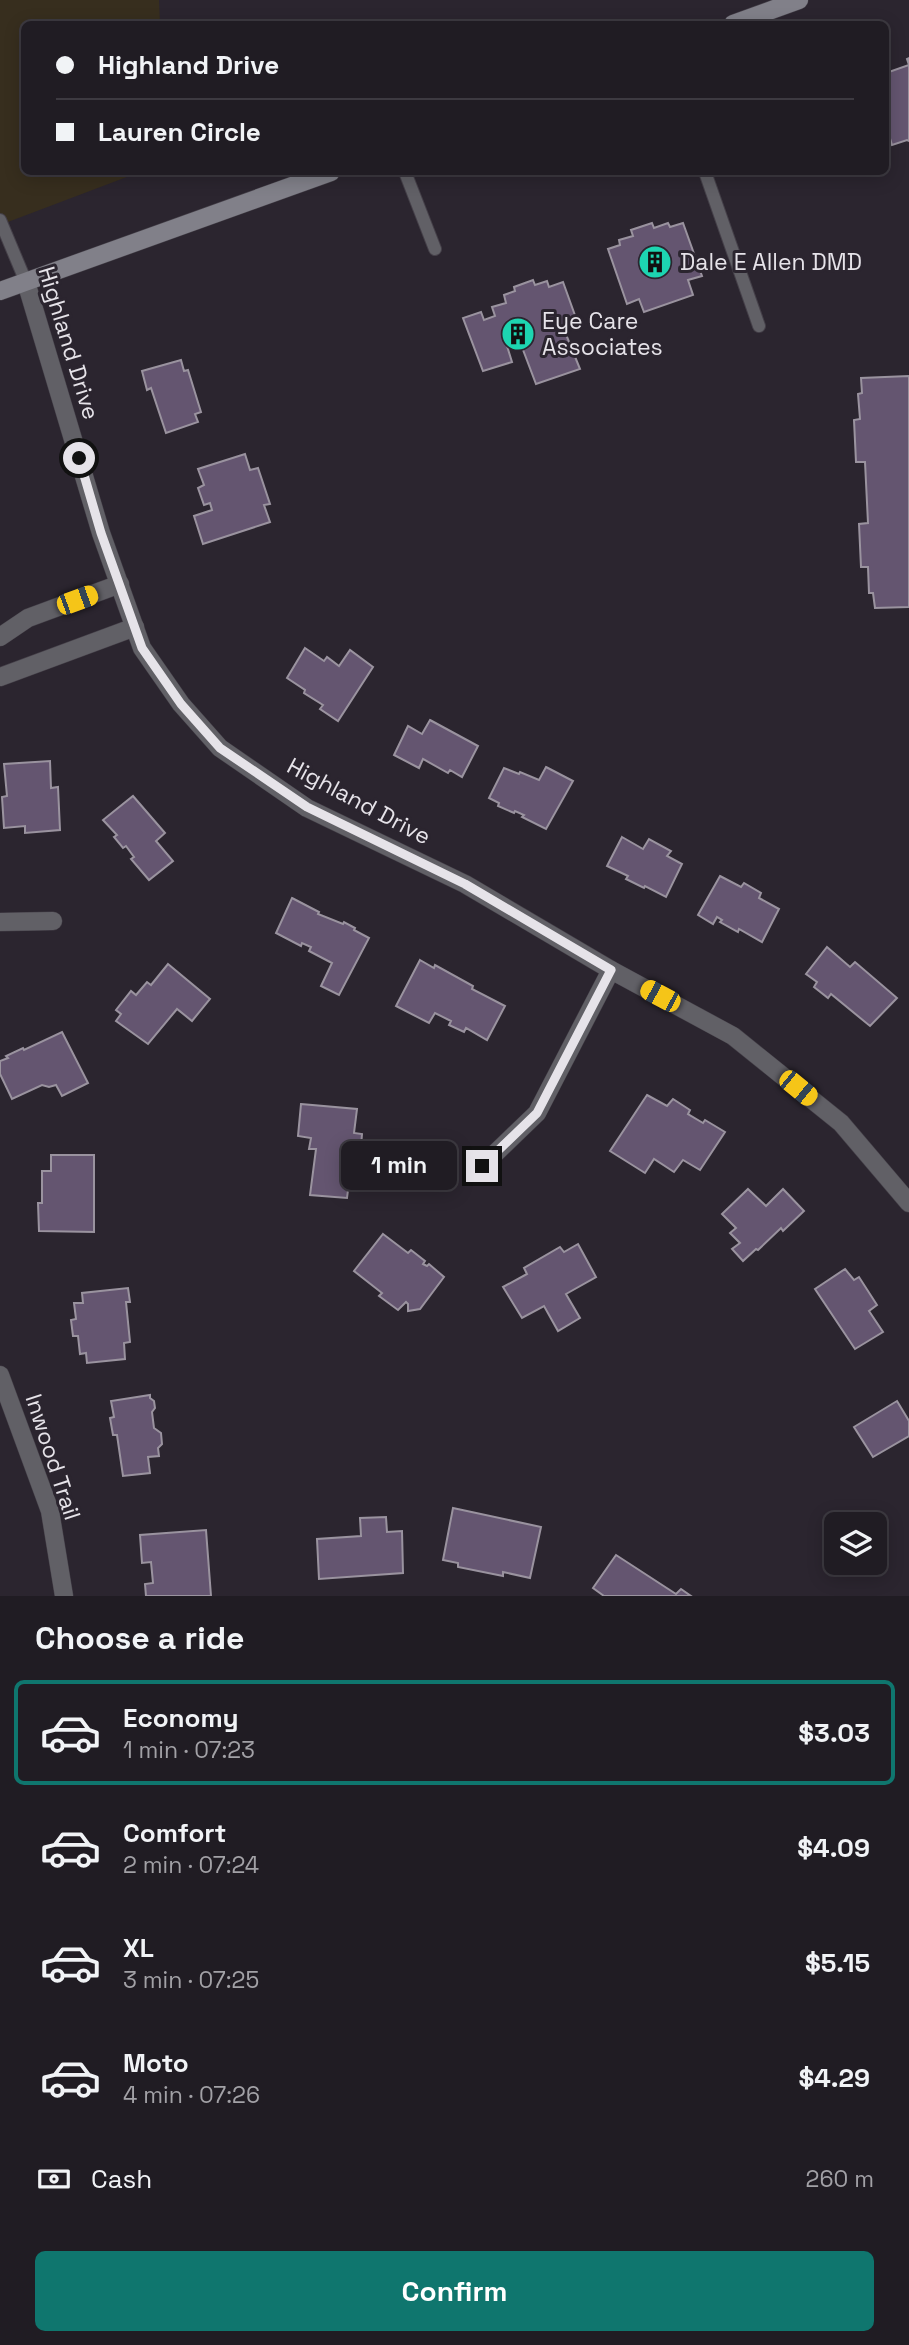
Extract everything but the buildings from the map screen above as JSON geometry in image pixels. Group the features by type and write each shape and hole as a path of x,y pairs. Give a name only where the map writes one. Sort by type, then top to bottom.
{"main road":[{"path":"741,21 799,0"},
{"path":"0,292 323,175"}],"street":[{"name":"Highland Drive","path":"26,282 101,533 142,648 181,704 220,748 307,807 465,884 611,970 733,1036 841,1123 909,1203"},
{"path":"0,637 28,618 120,584"},
{"path":"0,677 135,627"},
{"path":"0,922 53,921"},
{"path":"482,1166 537,1113 611,970"},
{"name":"Inwood Trail","path":"0,1375 50,1511 64,1596"}],"lane":[{"path":"406,175 435,249"},
{"path":"706,175 759,326"},
{"name":"Highland Drive","path":"0,220 26,282"}],"shaded area":[{"path":"0,0 159,0 160,21 21,21 21,175 132,175 0,225"}],"place":[{"name":"Dale E Allen DMD","path":"655,262"},
{"name":"Eye Care Associates","path":"518,334"}],"route":[{"path":"79,458 101,533 142,648 181,704 220,748 307,807 465,884 611,970 537,1113 482,1166"}]}
